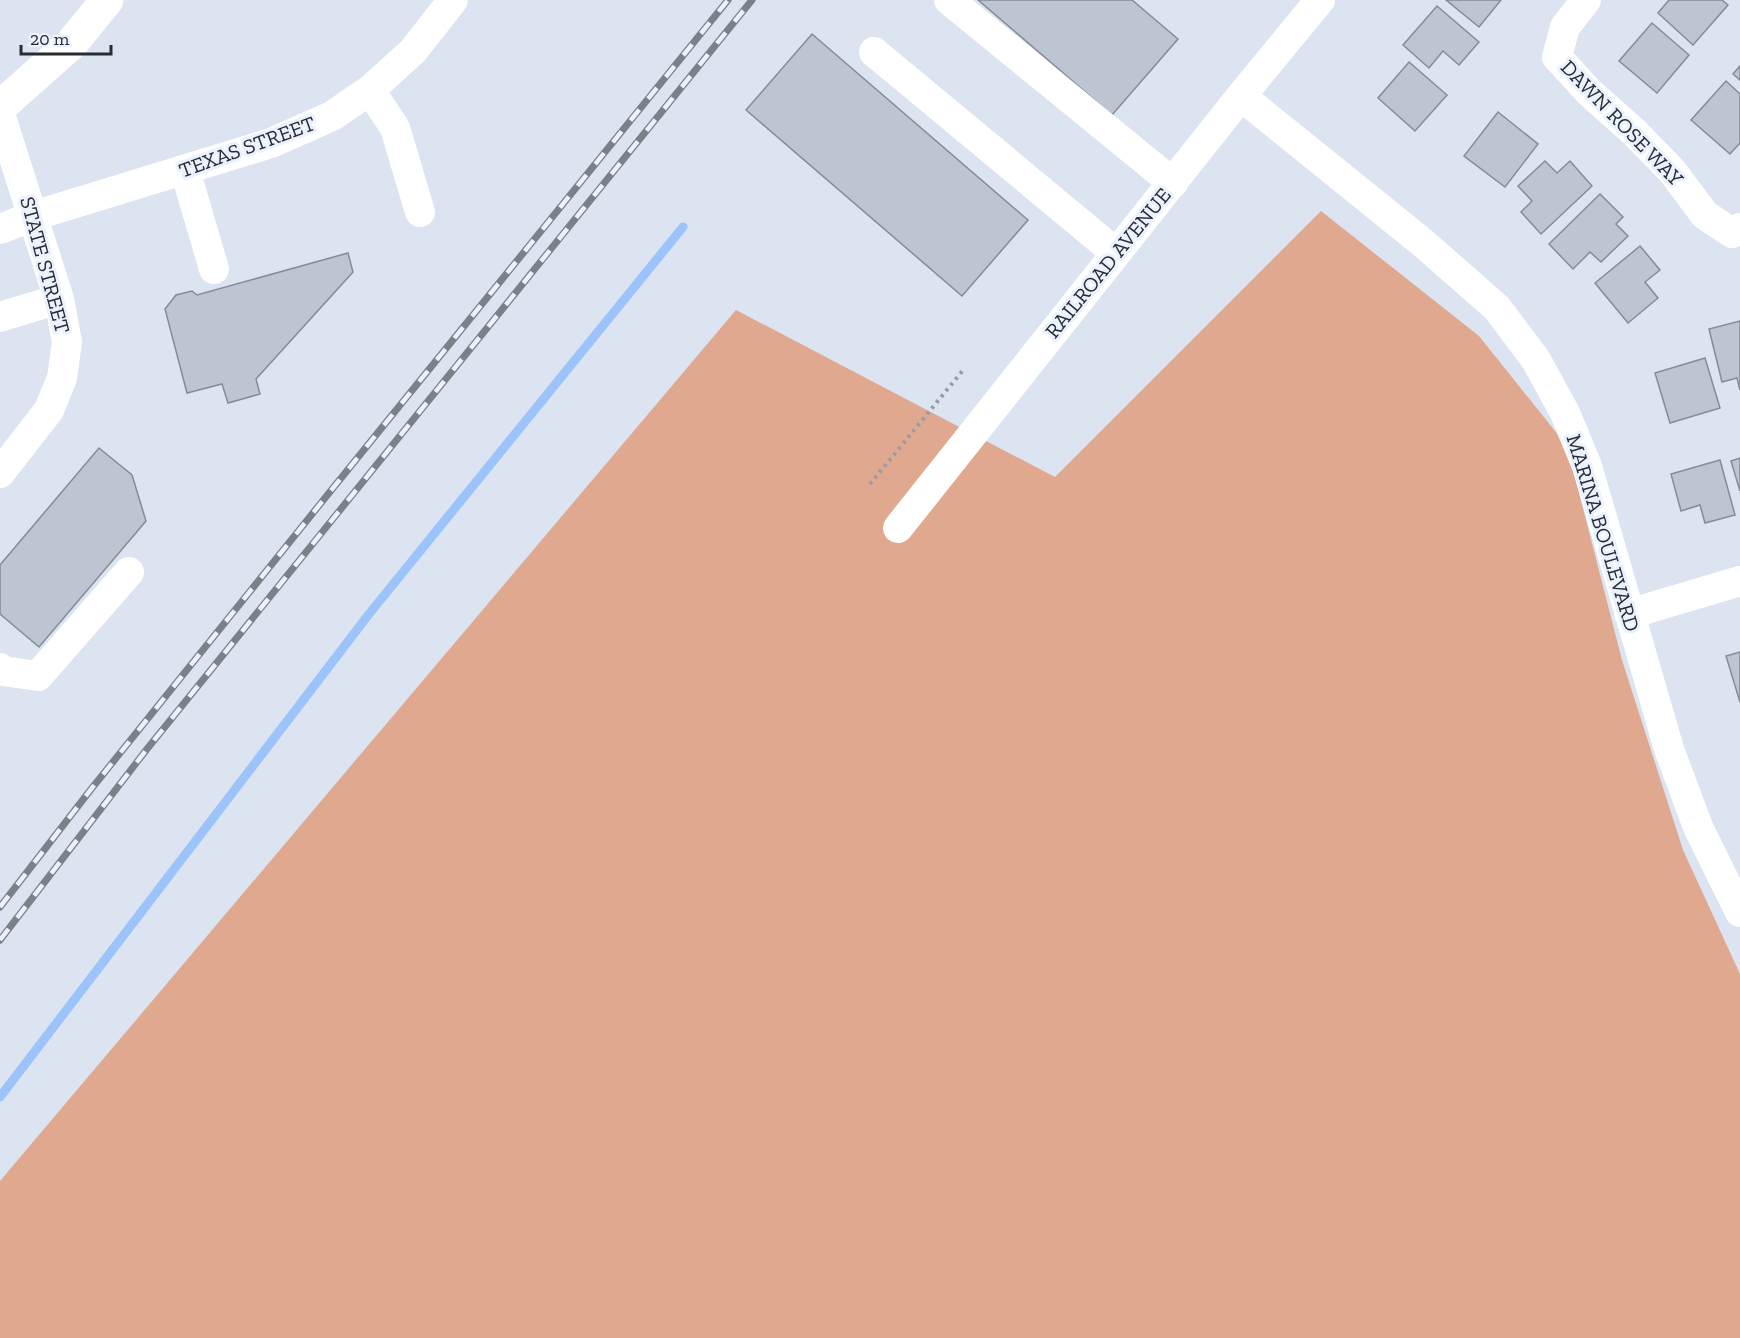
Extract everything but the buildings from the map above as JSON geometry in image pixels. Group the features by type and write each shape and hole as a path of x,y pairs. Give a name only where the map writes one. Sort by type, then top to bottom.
{"main road":[{"path":"0,107 72,43 107,0"}],"street":[{"name":"TEXAS STREET","path":"0,229 33,216 271,143 332,116 370,90 412,51 453,0"},
{"path":"949,0 1173,183"},
{"name":"DAWN ROSE WAY","path":"1586,0 1564,27 1557,57 1589,92 1634,132 1672,171 1705,215 1736,231"},
{"name":"RAILROAD AVENUE","path":"898,528 1317,1"},
{"path":"874,52 1116,253"},
{"path":"370,90 395,128 420,212"},
{"name":"MARINA BOULEVARD","path":"1241,96 1424,243 1497,308 1536,360 1565,413 1587,466 1669,749 1698,827 1740,912"},
{"name":"STATE STREET","path":"0,114 60,299 67,342 62,378 49,410 0,473"},
{"path":"185,170 214,269"},
{"path":"0,317 60,299"},
{"path":"0,668 3,671 38,676 129,572"},
{"path":"1629,614 1740,581"}],"path":[{"path":"870,484 964,369"}],"shaded area":[{"path":"1321,211 1479,336 1567,446 1622,660 1683,850 1740,974 1740,1338 0,1338 0,1181 736,310 1055,477"}],"waterway":[{"path":"0,1097 369,614 683,227"}],"railway":[{"path":"0,907 92,788 728,0"},
{"path":"0,940 147,749 752,0"}]}
